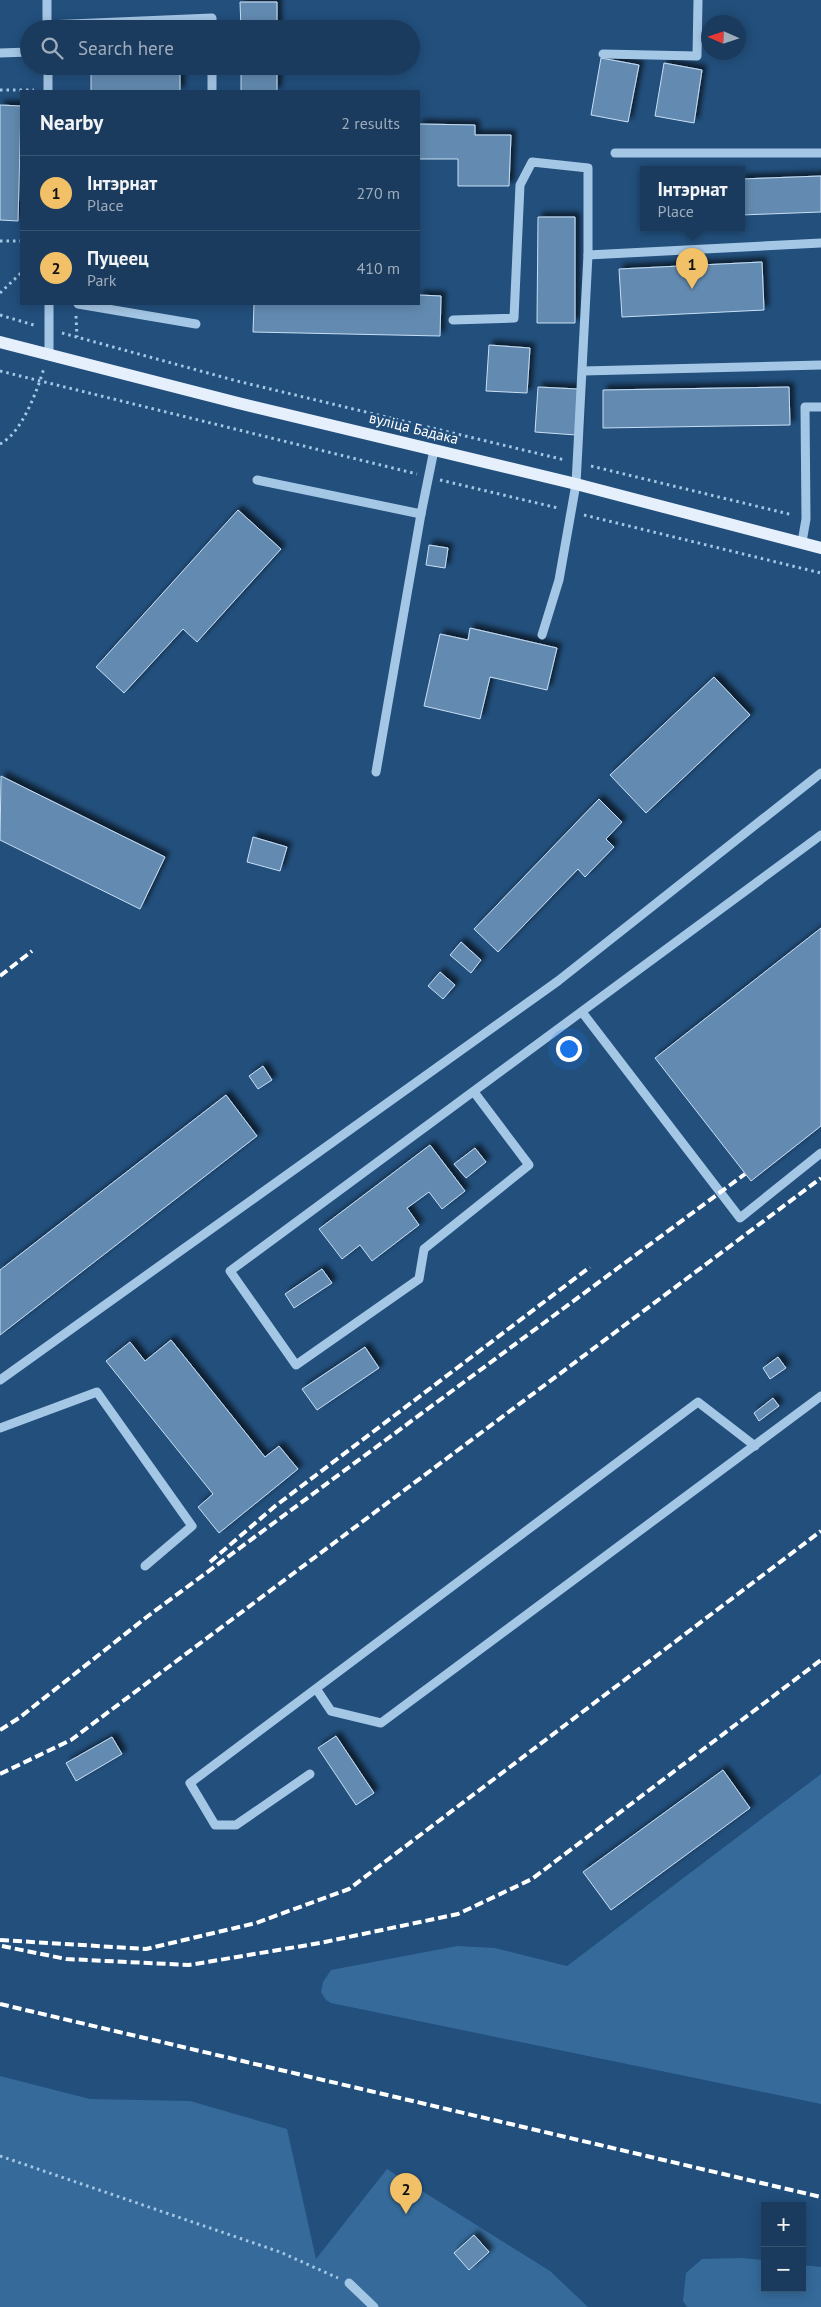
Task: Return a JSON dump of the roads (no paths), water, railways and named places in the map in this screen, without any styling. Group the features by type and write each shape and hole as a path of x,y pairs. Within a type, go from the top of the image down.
{"main road":[{"name":"вуліца Бадака","path":"0,342 49,353 238,403 576,484 821,548"}],"street":[{"path":"47,0 48,20"},
{"path":"604,54 697,56 698,0"},
{"path":"176,20 212,18 212,20"},
{"path":"0,53 20,52"},
{"path":"48,75 48,90"},
{"path":"212,75 212,90"},
{"path":"615,153 821,153"},
{"path":"453,320 514,318 520,185 532,162 588,168 588,255 576,484 559,580 542,635"},
{"path":"588,255 821,243"},
{"path":"49,305 49,353"},
{"path":"77,308 196,324"},
{"path":"583,371 821,365"},
{"path":"802,542 806,518 805,407 821,407"},
{"path":"376,772 434,450"},
{"path":"257,480 421,514"},
{"path":"0,1380 558,981 821,773"},
{"path":"474,1092 529,1165 424,1248 419,1279 296,1365 230,1271 821,835"},
{"path":"582,1012 740,1218 821,1153"},
{"path":"0,1428 97,1392 192,1526 145,1566"},
{"path":"317,1690 331,1711 381,1723 821,1396"},
{"path":"310,1774 236,1825 216,1825 190,1783 317,1690 698,1402 755,1446"},
{"path":"349,2283 374,2307"}],"railway":[{"path":"0,976 32,951"},
{"path":"0,1730 19,1718 148,1616 745,1174"},
{"path":"0,1774 71,1740 821,1178"},
{"path":"210,1562 274,1507 590,1267"},
{"path":"0,1940 146,1949 256,1923 349,1889 821,1531"},
{"path":"2,1946 66,1959 189,1965 320,1943 458,1914 532,1879 821,1660"},
{"path":"0,2004 821,2197"}],"place":[{"name":"Інтэрнат","path":"692,289"},
{"name":"Пуцеец","path":"406,2214"}]}
